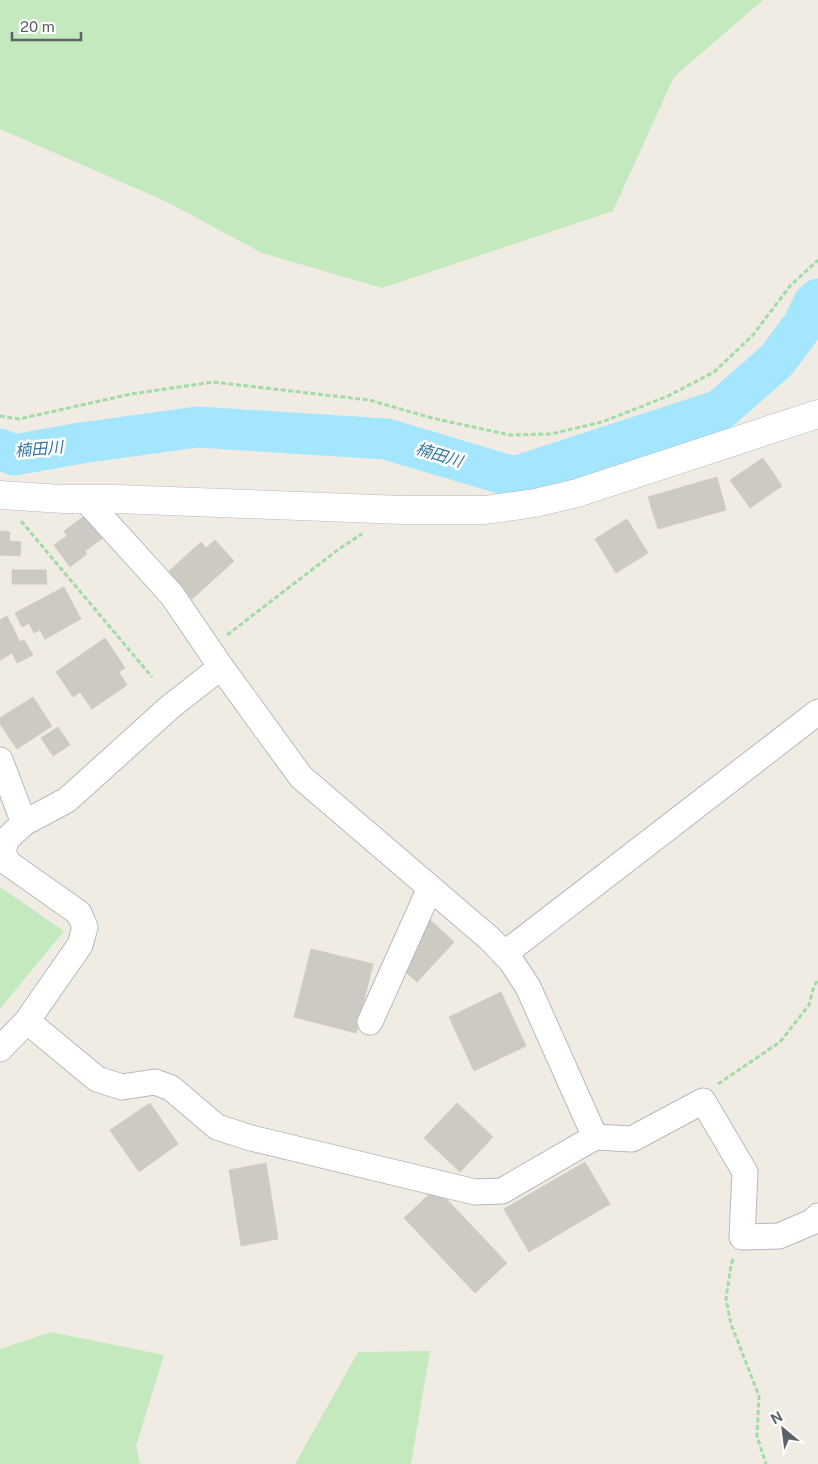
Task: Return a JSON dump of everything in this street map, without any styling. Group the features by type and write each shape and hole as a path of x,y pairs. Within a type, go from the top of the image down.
{"street":[{"path":"0,495 63,500 175,501 402,510 485,510 535,503 577,493 818,414"},
{"path":"85,500 172,595 301,777 490,939 511,961 528,987 595,1137"},
{"path":"0,1049 27,1021 80,945 85,927 79,913 8,863 3,852 6,840 24,823 67,800 170,706 215,658"},
{"path":"504,954 818,712"},
{"path":"0,760 24,823"},
{"path":"370,1022 430,888"},
{"path":"27,1021 97,1079 122,1087 155,1082 171,1088 218,1127 251,1138 475,1192 502,1191 595,1137 632,1139 703,1101 745,1172 742,1237 779,1236 812,1222 818,1216"}],"path":[{"path":"0,416 19,419 131,394 213,382 369,400 432,418 510,435 551,434 611,418 668,396 714,372 753,335 790,286 818,260"},
{"path":"19,519 152,677"},
{"path":"215,658 339,549 370,529"},
{"path":"703,1101 715,1085 780,1042 809,1005 814,986 818,980"},
{"path":"742,1237 731,1265 726,1299 731,1324 759,1396 757,1436 766,1464"}],"green space":[{"path":"0,0 763,0 674,77 613,211 382,288 262,253 165,201 0,129"},
{"path":"0,887 64,931 0,1009"},
{"path":"51,1332 164,1355 136,1446 140,1464 0,1464 0,1349"},
{"path":"430,1351 411,1464 295,1464 358,1352"}],"building":[{"path":"763,458 782,486 750,508 730,480"},
{"path":"717,477 726,510 658,529 648,497"},
{"path":"87,514 104,537 85,551 87,554 70,567 54,545 67,536 64,531"},
{"path":"627,519 648,553 616,573 595,539"},
{"path":"0,531 10,532 9,541 21,542 20,556 0,555"},
{"path":"215,540 234,561 192,599 168,572 201,542 206,548"},
{"path":"12,570 46,570 47,584 12,584"},
{"path":"64,587 81,619 45,639 40,630 34,633 29,623 22,627 15,613"},
{"path":"7,616 20,642 24,640 33,655 17,663 12,653 0,660 0,620"},
{"path":"105,638 125,668 119,672 127,685 92,709 80,692 73,697 56,672"},
{"path":"33,697 52,726 17,749 0,724 0,718"},
{"path":"58,727 70,745 53,756 41,738"},
{"path":"426,916 454,942 417,982 389,957"},
{"path":"311,949 373,964 356,1033 294,1017"},
{"path":"501,992 526,1046 474,1071 449,1017"},
{"path":"150,1103 178,1144 139,1172 110,1130"},
{"path":"457,1103 493,1137 460,1172 424,1138"},
{"path":"585,1162 610,1204 529,1252 504,1209"},
{"path":"266,1163 278,1239 241,1246 229,1170"},
{"path":"436,1188 507,1263 475,1293 404,1218"}],"waterway":[{"name":"楠田川","path":"0,449 14,455 81,443 197,427 386,439 514,477 720,410 777,360 803,325 813,304 818,299"}]}
